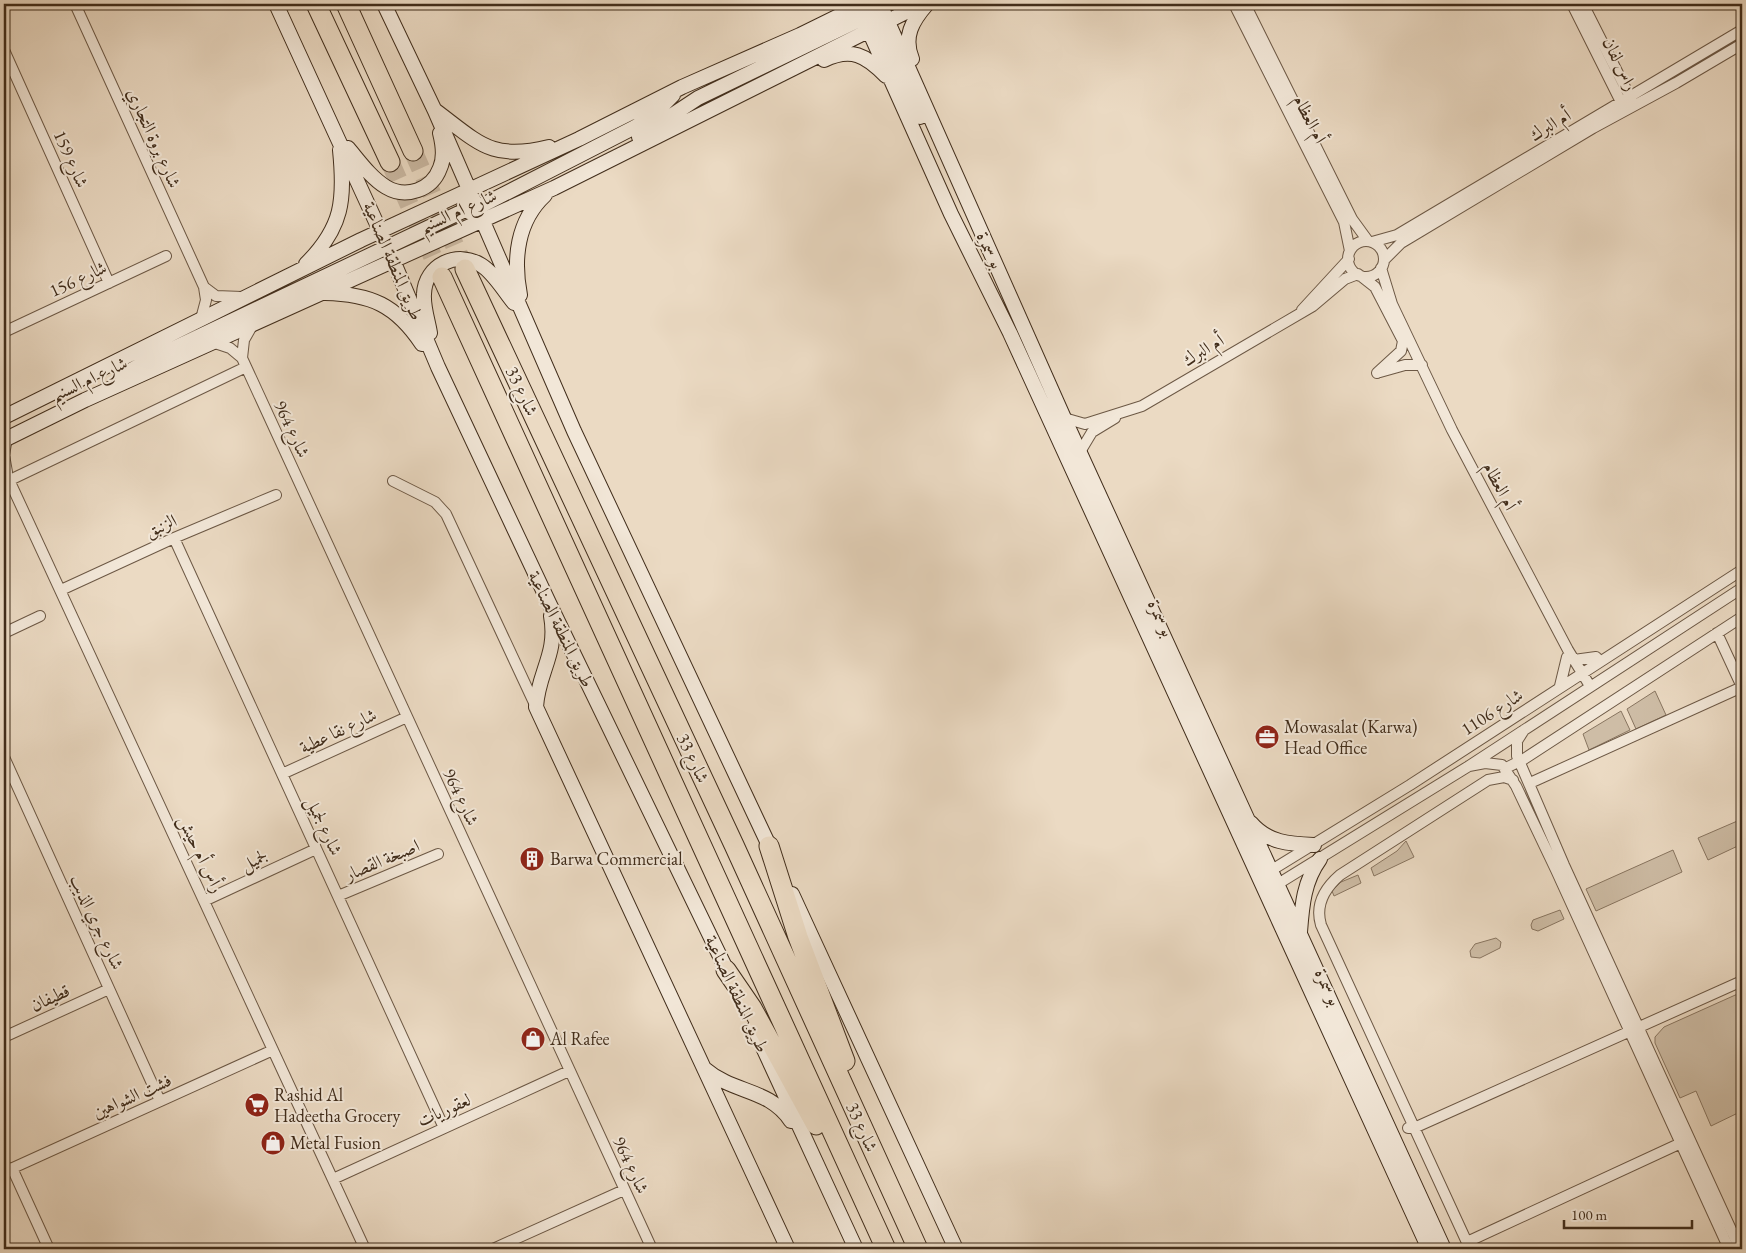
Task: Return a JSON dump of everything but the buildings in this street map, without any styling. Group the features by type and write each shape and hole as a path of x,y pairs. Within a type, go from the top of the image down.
{"highway":[{"path":"316,4 390,162"},
{"path":"346,4 413,152"},
{"name":"شارع 33","path":"465,269 730,836 918,1249"},
{"name":"شارع 33","path":"442,277 886,1249"},
{"path":"769,846 786,901 849,1073 876,1157"},
{"path":"726,970 752,1008 841,1173 870,1214"}],"street":[{"name":"شارع بروة التجاري","path":"75,4 204,287 206,300 201,319"},
{"name":"طريق المنطقة الصناعية","path":"276,4 388,246 438,367 548,603 812,1151 856,1249"},
{"path":"339,139 385,186 396,192 414,192 429,184 441,168 443,148 435,111 384,4"},
{"path":"800,34 823,21 836,4"},
{"name":"شارع ام السنيم","path":"4,417 244,297 579,139 682,87 800,34 872,12 922,4"},
{"path":"927,4 918,14 909,31 908,51 954,151 955,171"},
{"name":"أم العظام","path":"1234,4 1352,219 1370,241"},
{"name":"أم العظام","path":"1245,4 1344,222 1349,255"},
{"name":"راس لفان","path":"1572,4 1627,104"},
{"name":"راس لفان","path":"1584,4 1627,104"},
{"path":"593,168 698,98 872,12 971,226 989,252"},
{"name":"شارع ام السنيم","path":"5,439 85,400 393,261 480,214 554,188 758,85 872,12"},
{"name":"بو سمرة","path":"872,12 890,81 951,214 1010,333 1213,776 1257,878 1429,1249"},
{"name":"بو سمرة","path":"872,12 955,171 979,223 989,252 1064,418 1444,1249"},
{"name":"أم البرك","path":"1627,104 1742,30"},
{"name":"أم البرك","path":"1370,241 1397,235 1627,104 1742,44"},
{"name":"شارع 159","path":"4,50 109,283"},
{"path":"758,85 786,78 830,57 852,53 872,63 890,81"},
{"path":"480,214 635,127 653,115 682,87"},
{"path":"435,111 475,141 502,152 529,152 579,139"},
{"name":"شارع 33","path":"435,111 574,431 769,846"},
{"name":"أم البرك","path":"1383,264 1401,243 1591,124"},
{"path":"298,272 326,243 339,218 343,192 339,139"},
{"path":"525,318 517,273 521,232 536,204 554,188"},
{"path":"85,400 147,361 461,212 468,204 470,190"},
{"path":"1360,275 1370,276 1383,264 1379,246 1370,241 1357,243 1349,255 1352,269 1375,287 1403,341 1401,351 1377,373 1405,365 1422,365"},
{"name":"أم البرك","path":"1302,311 1349,255"},
{"name":"شارع 156","path":"4,332 166,256"},
{"path":"438,367 424,292 428,276 443,263 462,258 483,266 525,318"},
{"name":"أم العظام","path":"1383,264 1392,304 1513,547 1552,620 1556,633 1587,688"},
{"name":"أم البرك","path":"1064,418 1086,424 1142,406 1313,306 1345,279 1360,275"},
{"path":"204,287 216,296 244,297"},
{"path":"321,293 356,295 387,306 408,324 438,367"},
{"path":"244,363 244,340 252,326"},
{"path":"215,342 230,348 244,363"},
{"path":"7,474 244,363"},
{"name":"شارع 964","path":"244,363 652,1249"},
{"name":"أم البرك","path":"1080,452 1092,432 1120,414"},
{"name":"رأس أم حيش","path":"5,439 4,455 7,474 365,1249"},
{"path":"393,481 435,502 446,514 640,926 701,1065 788,1249"},
{"name":"الزنبق","path":"61,590 174,538 276,496"},
{"name":"شارع لجميل","path":"174,538 444,1128"},
{"name":"شارع 1106","path":"1257,878 1314,845 1742,570"},
{"name":"شارع 1106","path":"1264,892 1469,766 1742,588"},
{"path":"536,707 538,689 553,643 548,603"},
{"path":"4,633 40,616"},
{"path":"1506,768 1520,761 1742,617"},
{"path":"1530,783 1742,687 1717,633"},
{"path":"1560,686 1571,658 1596,657 1600,661"},
{"name":"شارع نقا عطية","path":"282,774 406,717"},
{"path":"1524,730 1516,746 1520,761 1635,1030 1680,1143 1729,1249"},
{"name":"شارع جري الذيب","path":"4,757 160,1101"},
{"path":"1469,766 1494,763 1506,768 1513,780 1740,1249"},
{"path":"1513,780 1497,777 1478,786 1340,875 1329,885 1323,896 1319,912 1321,925 1411,1128 1468,1246 1680,1143"},
{"path":"1248,818 1256,828 1274,840 1291,845 1314,845"},
{"path":"769,846 956,1249"},
{"name":"لجميل","path":"204,901 316,849"},
{"name":"اصبخة القصار","path":"338,896 438,854"},
{"path":"1300,933 1304,892 1312,870 1320,858"},
{"path":"1411,1128 1742,981"},
{"name":"قطيفان","path":"4,1037 109,989"},
{"name":"فشت الشواهين","path":"8,1170 273,1050"},
{"path":"701,1065 732,1086 772,1100 783,1110 812,1151"},
{"name":"لعقوريات","path":"333,1179 570,1071"},
{"path":"8,1170 49,1249"},
{"path":"493,1249 624,1190"}],"shaded area":[{"path":"1655,691 1666,715 1636,729 1627,709"},
{"path":"1621,711 1630,730 1589,750 1583,734"},
{"path":"1742,819 1742,844 1708,860 1698,838"},
{"path":"1406,841 1414,857 1374,876 1371,868 1397,851"},
{"path":"1673,850 1682,872 1596,911 1586,889"},
{"path":"1358,875 1361,883 1334,896 1332,891 1341,882"},
{"path":"1560,910 1564,919 1538,931 1532,929 1533,920"},
{"path":"1496,938 1501,942 1500,948 1480,958 1471,957 1470,951 1475,944"},
{"path":"1742,992 1742,1111 1711,1126 1696,1091 1680,1098 1655,1043 1655,1037 1664,1027"}],"tunnel":[{"path":"413,151 465,269"},
{"path":"390,162 442,277"}],"place":[{"name":"Mowasalat (Karwa) Head Office","path":"1267,737"},
{"name":"Barwa Commercial","path":"532,859"},
{"name":"Al Rafee","path":"533,1039"},
{"name":"Rashid Al Hadeetha Grocery","path":"257,1105"},
{"name":"Metal Fusion","path":"273,1143"}]}
